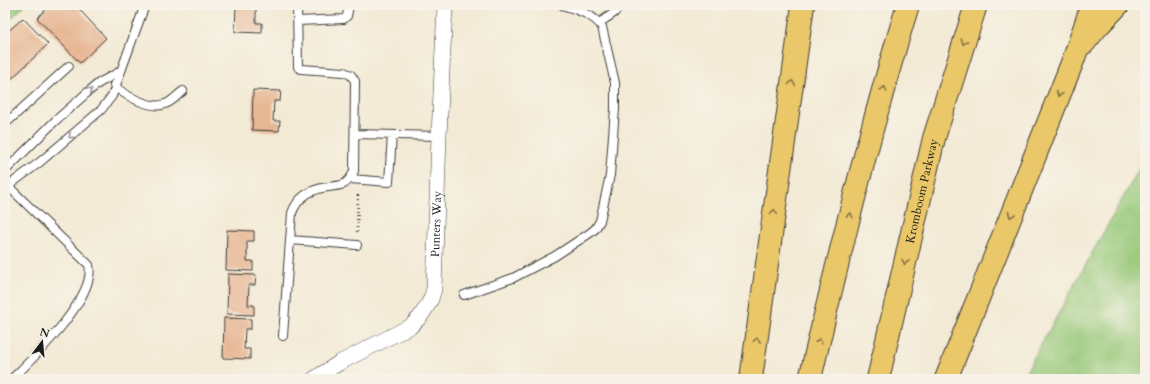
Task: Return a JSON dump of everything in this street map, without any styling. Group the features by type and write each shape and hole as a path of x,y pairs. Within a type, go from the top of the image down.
{"highway":[{"path":"752,379 803,5"},
{"path":"810,379 831,287 859,178 897,39 908,5"},
{"name":"Kromboom Parkway","path":"878,379 934,138 976,5"},
{"path":"946,379 1074,58 1092,5"},
{"path":"1074,58 1097,27 1118,5"}],"street":[{"name":"Punters Way","path":"314,379 339,363 411,326 420,317 431,299 434,289 436,265 439,136 445,5"}],"lane":[{"path":"5,374 11,379 43,347 72,312 90,279 89,265 6,185 40,162 101,110 112,96 145,5"},
{"path":"283,336 292,213 295,205 308,192 319,188 343,184 350,179 354,172 354,79 351,75 344,72 301,69 298,67 298,5"},
{"path":"298,20 344,19 347,16 349,5"},
{"path":"464,294 513,278 555,256 590,234 598,226 600,221 610,175 615,83 602,28 599,23 589,15 562,5"},
{"path":"599,23 614,13 621,5"},
{"path":"5,124 69,66"},
{"path":"5,171 55,120 89,91 121,71"},
{"path":"107,79 122,93 133,98 161,106 167,104 183,91"},
{"path":"355,134 439,136"},
{"path":"350,179 390,182 392,135"},
{"path":"290,240 357,245"}],"path":[{"path":"350,179 358,192 357,245"}],"green space":[{"path":"5,5 25,5 5,24"},
{"path":"1145,158 1145,379 1022,379"}],"building":[{"path":"51,5 75,5 106,38 80,63 37,18"},
{"path":"236,5 256,5 256,23 262,23 262,33 235,32"},
{"path":"23,18 48,44 5,85 5,34"},
{"path":"253,90 281,91 280,101 274,101 273,121 280,121 279,131 252,130"},
{"path":"227,230 254,231 254,241 247,241 247,261 253,261 253,271 226,270"},
{"path":"228,274 256,275 255,285 249,285 248,305 254,305 254,315 227,314"},
{"path":"224,318 251,319 251,329 245,329 244,349 250,349 250,359 223,358"}]}
